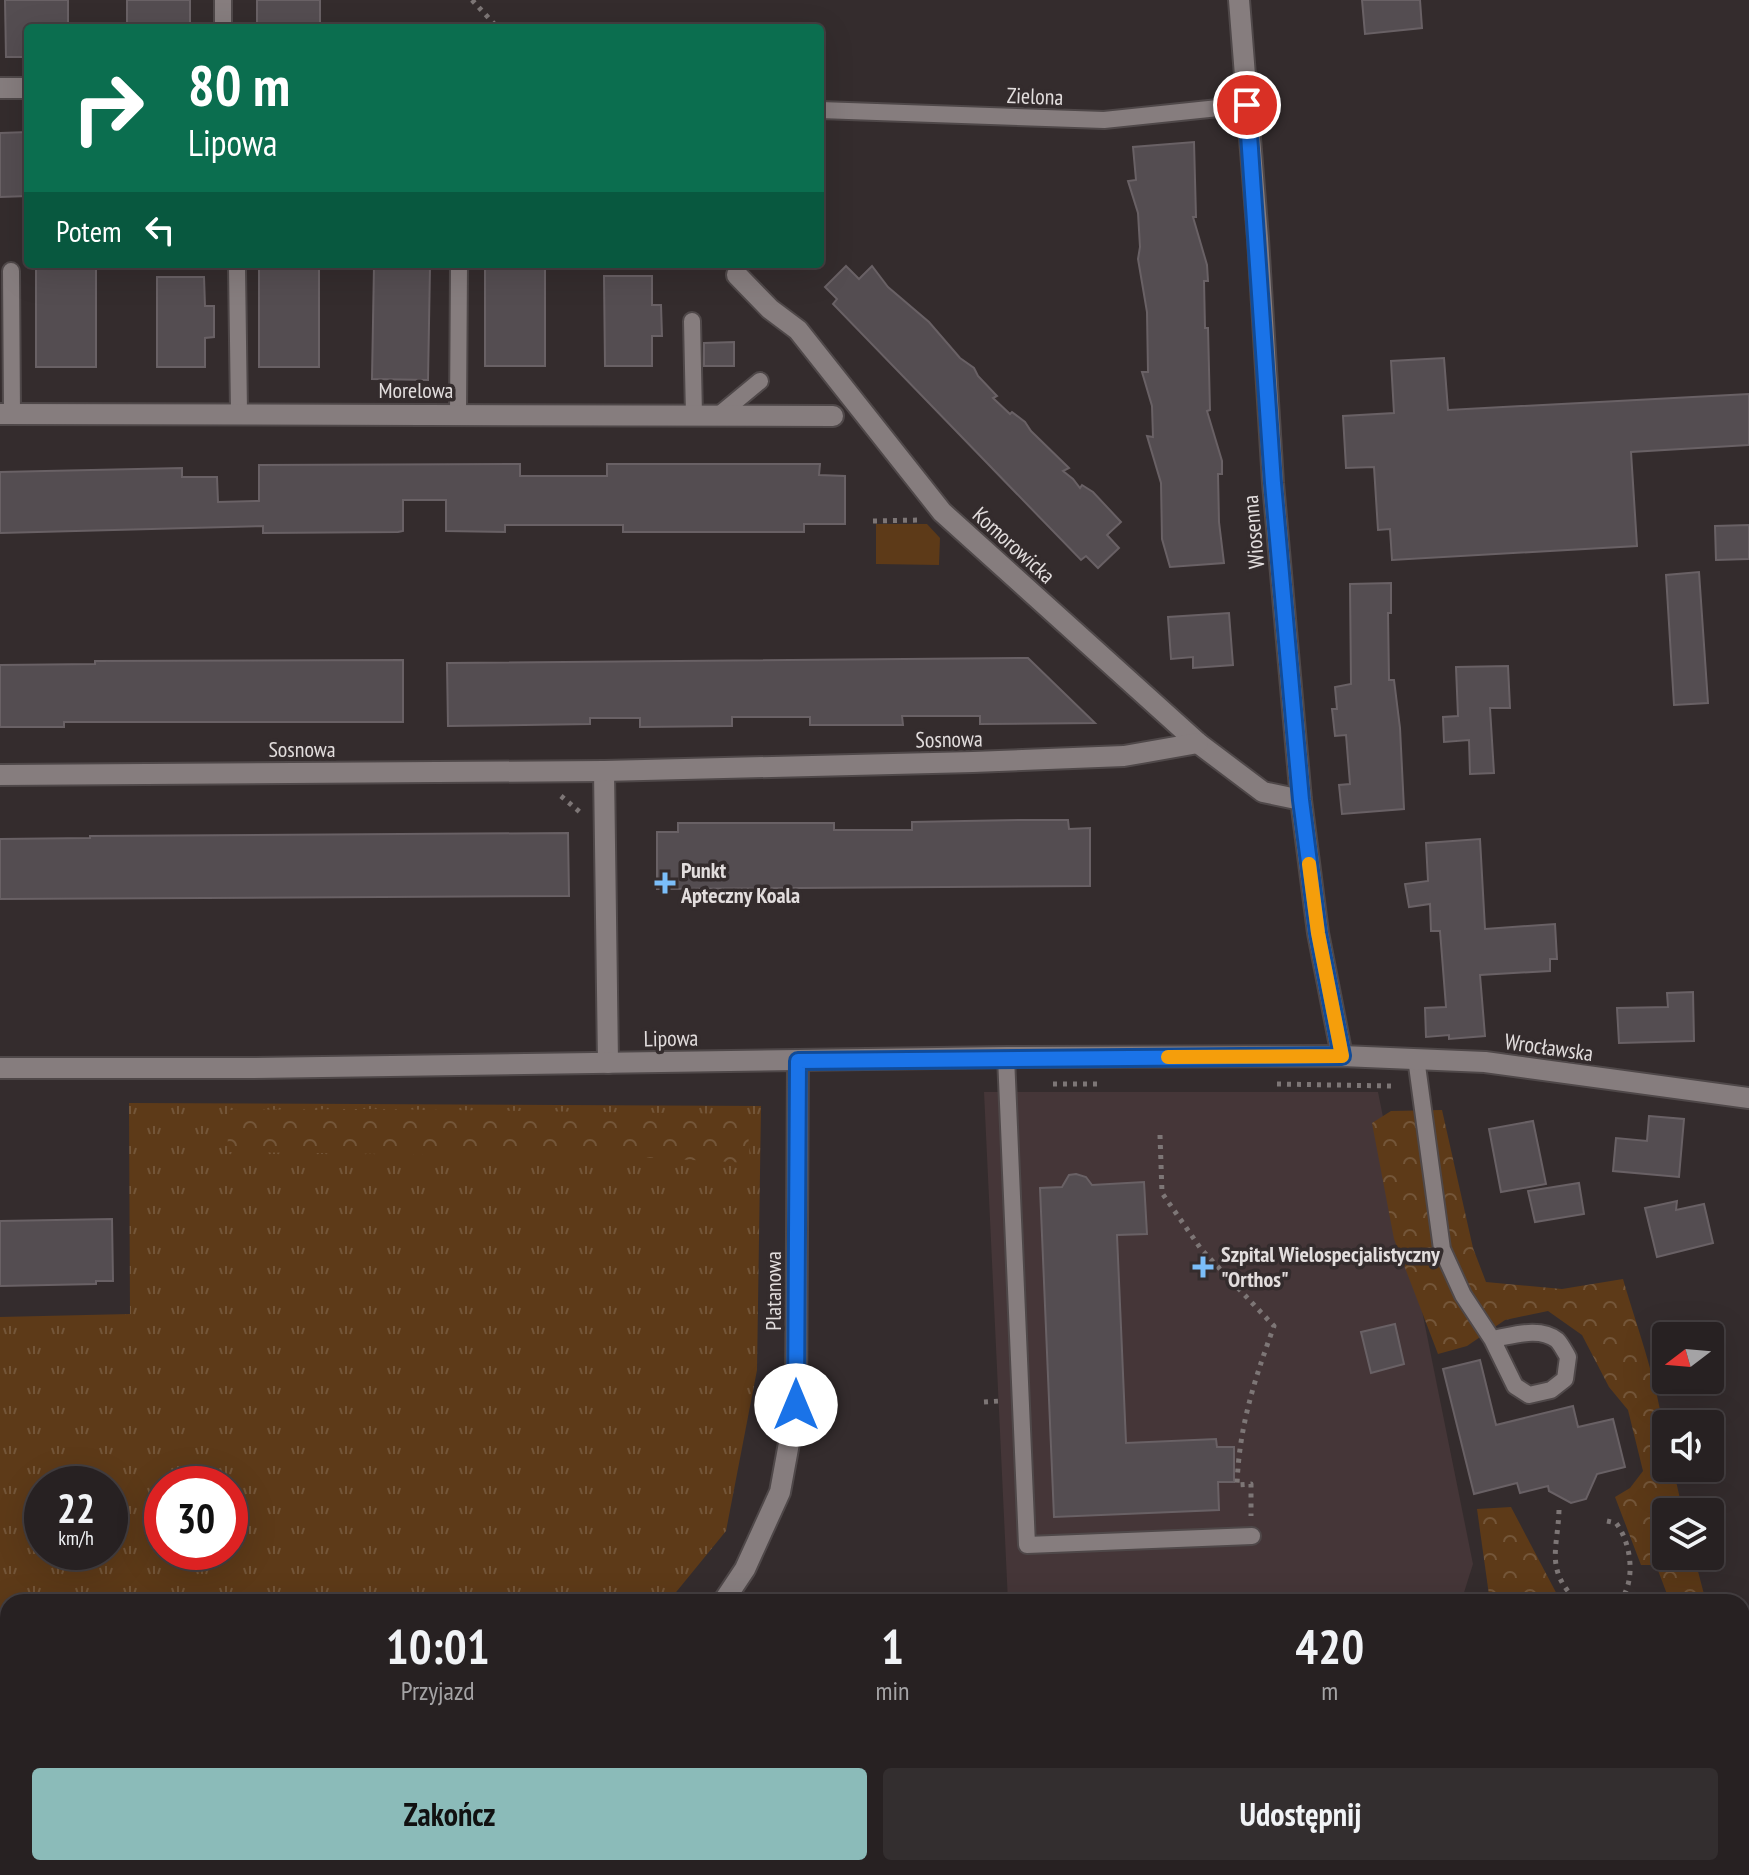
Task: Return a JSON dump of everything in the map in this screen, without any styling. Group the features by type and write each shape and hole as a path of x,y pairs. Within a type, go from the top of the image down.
{"street":[{"name":"Wiosenna","path":"1239,0 1273,483 1301,800 1318,933 1342,1056"},
{"path":"0,88 24,88"},
{"name":"Komorowicka","path":"737,275 770,309 798,330 942,512 1198,743 1263,792 1301,800"},
{"name":"Morelowa","path":"6,414 833,416"},
{"name":"Sosnowa","path":"0,775 604,771 973,762 1124,756 1198,743"},
{"path":"604,771 608,1063"},
{"name":"Lipowa","path":"0,1068 1342,1056"},
{"name":"Wrocławska","path":"1342,1056 1485,1062 1749,1098"},
{"name":"Platanowa","path":"728,1594 745,1569 780,1492 796,1405 798,1061"}],"lane":[{"path":"223,0 223,24"},
{"name":"Zielona","path":"824,110 1104,120 1247,105"},
{"path":"458,414 459,268"},
{"path":"237,269 239,413"},
{"path":"6,414 11,271"},
{"path":"692,321 694,416"},
{"path":"719,415 760,381"},
{"path":"1006,1057 1027,1545 1252,1536"},
{"path":"1416,1058 1442,1249 1463,1295 1492,1339 1515,1386 1529,1395 1551,1390 1565,1379 1568,1357 1557,1341 1542,1334 1524,1332 1492,1339"}],"path":[{"path":"472,0 494,24"},
{"path":"1052,1084 1110,1084"},
{"path":"1270,1084 1421,1086"},
{"path":"1160,1135 1162,1193 1201,1249 1274,1326 1250,1390 1239,1446 1237,1485 1251,1484 1252,1536"},
{"path":"1559,1510 1553,1552 1556,1568 1573,1594"},
{"path":"1607,1521 1616,1523 1625,1534 1629,1575 1624,1594"}],"shaded area":[{"name":"Szpital Wielospecjalistyczny \"Orthos\"","path":"984,1092 1378,1092 1473,1564 1464,1594 1008,1594"}],"green space":[{"path":"876,524 927,524 940,538 939,565 876,564"},
{"path":"129,1103 761,1106 757,1370 726,1531 675,1594 0,1594 0,1317 130,1314"},
{"path":"227,1110 747,1114 750,1163 635,1157 228,1152"},
{"path":"1442,1110 1473,1248 1486,1282 1562,1289 1623,1279 1652,1376 1652,1394 1656,1394 1660,1410 1652,1410 1652,1482 1676,1482 1680,1498 1652,1498 1652,1565 1641,1565 1615,1497 1630,1488 1643,1471 1628,1410 1609,1387 1582,1335 1548,1311 1505,1320 1467,1346 1438,1354 1394,1239 1372,1123 1391,1111"},
{"path":"1511,1507 1557,1594 1489,1594 1477,1509"},
{"path":"1658,1570 1698,1570 1704,1594 1667,1594"}],"building":[{"path":"5,0 68,0 68,24 24,24 24,57 6,57"},
{"path":"127,0 190,0 190,24 127,24"},
{"path":"257,0 320,0 320,24 257,24"},
{"path":"1362,0 1420,0 1422,28 1365,34"},
{"path":"24,132 24,196 0,197 0,133"},
{"path":"1194,142 1196,217 1193,217 1207,265 1208,281 1204,281 1210,410 1207,411 1222,461 1222,474 1218,474 1224,563 1170,567 1162,539 1161,483 1147,436 1153,437 1152,406 1142,372 1148,372 1147,312 1138,259 1138,213 1128,181 1136,180 1133,147"},
{"path":"846,266 859,279 872,266 888,287 929,322 960,358 974,368 997,396 993,398 1010,414 1012,412 1025,422 1069,468 1063,471 1080,488 1082,485 1093,492 1121,522 1107,535 1119,548 1098,568 1086,556 1081,560 833,304 837,299 825,287"},
{"path":"36,268 96,268 96,367 36,367"},
{"path":"259,268 319,268 319,367 259,367"},
{"path":"374,268 430,268 428,380 372,379"},
{"path":"485,268 545,268 545,366 485,366"},
{"path":"604,276 652,276 652,305 661,305 662,336 652,336 652,366 605,366"},
{"path":"157,277 204,277 205,306 214,306 214,337 205,338 205,367 157,367"},
{"path":"734,342 734,366 704,366 704,343"},
{"path":"1444,358 1448,410 1749,394 1749,445 1631,452 1637,546 1392,560 1390,529 1378,530 1374,467 1346,468 1343,416 1394,413 1391,361"},
{"path":"520,464 520,476 607,476 607,464 820,464 819,475 845,476 845,524 804,524 804,532 623,532 623,525 505,525 505,532 446,531 446,500 403,500 403,531 398,532 263,533 263,526 0,533 0,472 182,468 182,477 217,477 218,502 259,501 259,465"},
{"path":"1749,525 1749,559 1716,560 1715,526"},
{"path":"1699,572 1708,703 1674,705 1666,575"},
{"path":"1391,583 1389,680 1394,680 1400,728 1404,809 1342,814 1339,785 1350,784 1346,735 1335,736 1332,709 1337,709 1335,687 1351,684 1350,584"},
{"path":"1229,613 1233,665 1193,668 1193,657 1171,659 1168,617"},
{"path":"1028,658 1095,723 980,724 980,716 902,716 903,725 810,725 810,717 732,717 732,726 640,727 640,718 590,718 590,724 448,726 447,663"},
{"path":"403,660 403,722 64,722 64,727 0,727 0,665 95,664 95,661"},
{"path":"1508,666 1510,708 1490,708 1494,773 1470,774 1469,740 1444,742 1443,717 1458,716 1456,667"},
{"path":"1068,820 1069,829 1090,828 1090,886 657,889 657,832 678,832 678,823 834,823 834,830 912,830 912,822"},
{"path":"568,833 569,896 0,899 0,839"},
{"path":"1480,839 1485,929 1555,924 1557,959 1550,959 1550,971 1480,975 1485,1036 1426,1037 1425,1008 1446,1007 1440,931 1431,931 1430,904 1409,907 1405,884 1428,881 1426,843"},
{"path":"1693,992 1694,1041 1619,1043 1617,1008 1668,1007 1667,993"},
{"path":"1649,1116 1684,1119 1679,1177 1613,1171 1616,1138 1647,1141"},
{"path":"1533,1121 1546,1184 1501,1192 1489,1129"},
{"path":"1069,1175 1086,1177 1092,1185 1144,1182 1147,1234 1117,1235 1126,1443 1216,1439 1217,1447 1234,1447 1234,1482 1218,1482 1219,1510 1054,1517 1040,1188 1062,1187"},
{"path":"1579,1183 1584,1214 1535,1222 1528,1191"},
{"path":"1677,1201 1676,1210 1704,1204 1713,1243 1657,1257 1645,1208"},
{"path":"112,1219 113,1281 0,1286 0,1221"},
{"path":"1395,1324 1404,1364 1371,1373 1361,1332"},
{"path":"1480,1360 1496,1425 1573,1406 1578,1427 1613,1419 1625,1467 1597,1474 1586,1499 1571,1503 1549,1491 1548,1486 1520,1493 1517,1483 1474,1494 1443,1369"}],"slow traffic":[{"path":"1168,1057 1342,1056 1318,933 1309,864"}],"place":[{"name":"Punkt Apteczny Koala","path":"665,883"},
{"name":"Szpital Wielospecjalistyczny \"Orthos\"","path":"1203,1267"}],"route":[{"path":"796,1405 798,1061 1342,1056 1318,933 1301,800 1273,483 1247,105"}]}
